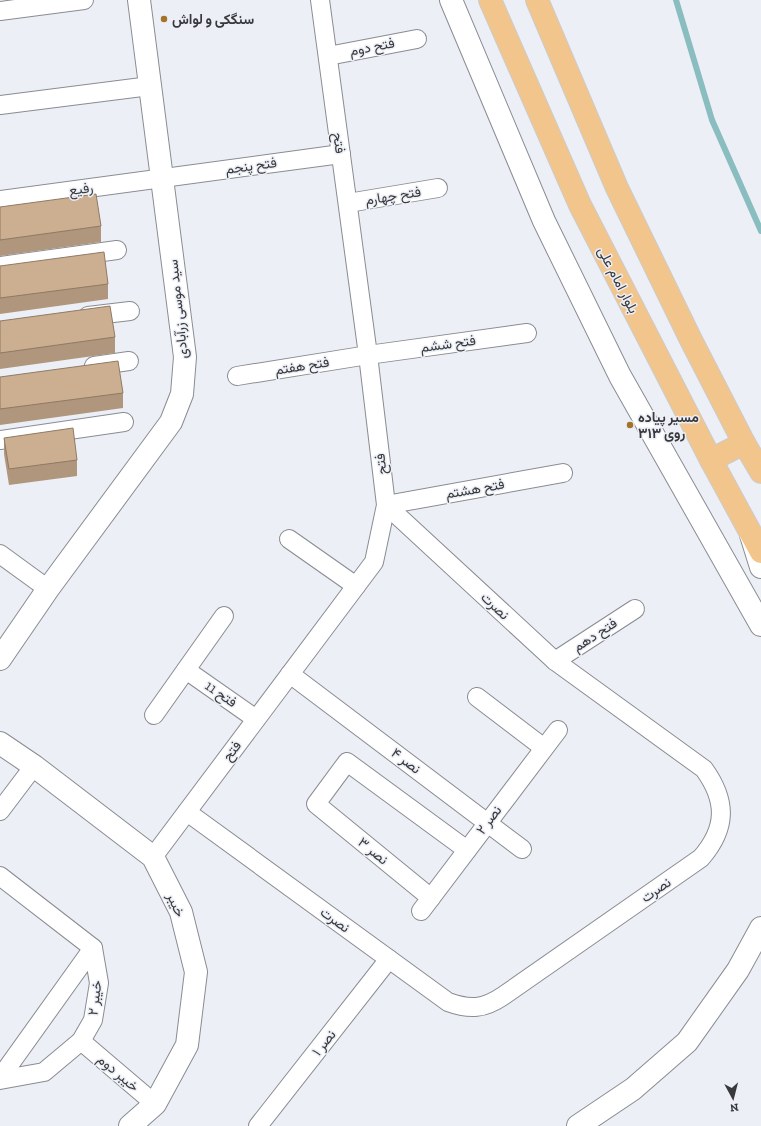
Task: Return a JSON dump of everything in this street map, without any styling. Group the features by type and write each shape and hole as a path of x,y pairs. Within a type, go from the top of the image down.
{"main road":[{"name":"بلوار امام علی","path":"490,0 580,205 711,460 761,552"},
{"path":"538,0 617,188 691,340 744,443 761,472"},
{"path":"711,460 744,443"}],"street":[{"path":"0,11 84,0"},
{"name":"سید موسی زرآبادی","path":"0,659 48,589 171,422 182,394 185,357 139,0"},
{"name":"فتح","path":"153,857 374,562 386,505 368,355 320,0"},
{"path":"455,4 544,221 620,376 761,625"},
{"name":"فتح دوم","path":"328,56 417,39"},
{"path":"0,105 150,86"},
{"name":"فتح پنجم","path":"162,178 341,154"},
{"name":"رفیع","path":"0,200 162,178"},
{"name":"فتح چهارم","path":"348,203 438,188"},
{"path":"0,266 117,250"},
{"path":"69,318 130,311"},
{"name":"فتح ششم","path":"368,355 527,333"},
{"name":"فتح هفتم","path":"236,376 368,355"},
{"path":"76,368 129,361"},
{"path":"0,440 124,422"},
{"name":"فتح هشتم","path":"386,505 563,473"},
{"name":"نصرت","path":"186,812 448,1002 471,1008 482,1007 494,1003 701,858 710,848 717,835 721,807 718,793 704,769 554,661 386,505"},
{"path":"750,532 761,567"},
{"path":"289,539 356,586"},
{"path":"0,554 48,589"},
{"name":"فتح دهم","path":"554,661 635,609"},
{"path":"154,715 224,616"},
{"name":"فتح 11","path":"186,670 256,719"},
{"name":"نصر ۴","path":"290,674 522,849"},
{"path":"477,697 544,748"},
{"name":"نصر ۲","path":"426,904 558,730"},
{"name":"خیبر","path":"0,742 34,766 153,857 181,912 196,972 187,1045 155,1104 130,1126"},
{"name":"نصر ۳","path":"426,904 316,804 347,762 467,850"},
{"path":"0,810 34,766"},
{"path":"0,876 93,948"},
{"path":"578,1126 633,1089 687,1042 738,970 761,928"},
{"name":"خیبر ۲","path":"0,1079 44,1072 81,1041 93,1020 99,983 93,948"},
{"name":"خیبر ۲","path":"0,1079 93,948"},
{"name":"۱ نصر","path":"258,1126 389,959"},
{"name":"خیبر دوم","path":"81,1041 155,1104"}],"building":[{"path":"96,194 101,226 0,240 0,207"},
{"path":"104,252 108,284 0,298 0,266"},
{"path":"110,306 115,337 0,353 0,321"},
{"path":"118,361 123,393 0,409 0,377"},
{"path":"73,428 77,460 9,469 4,438"}],"waterway":[{"path":"676,0 712,120 761,231"}],"place":[{"name":"سنگکی و لواش","path":"164,19"},
{"name":"مسیر پیاده روی ۳۱۳","path":"630,425"}]}
